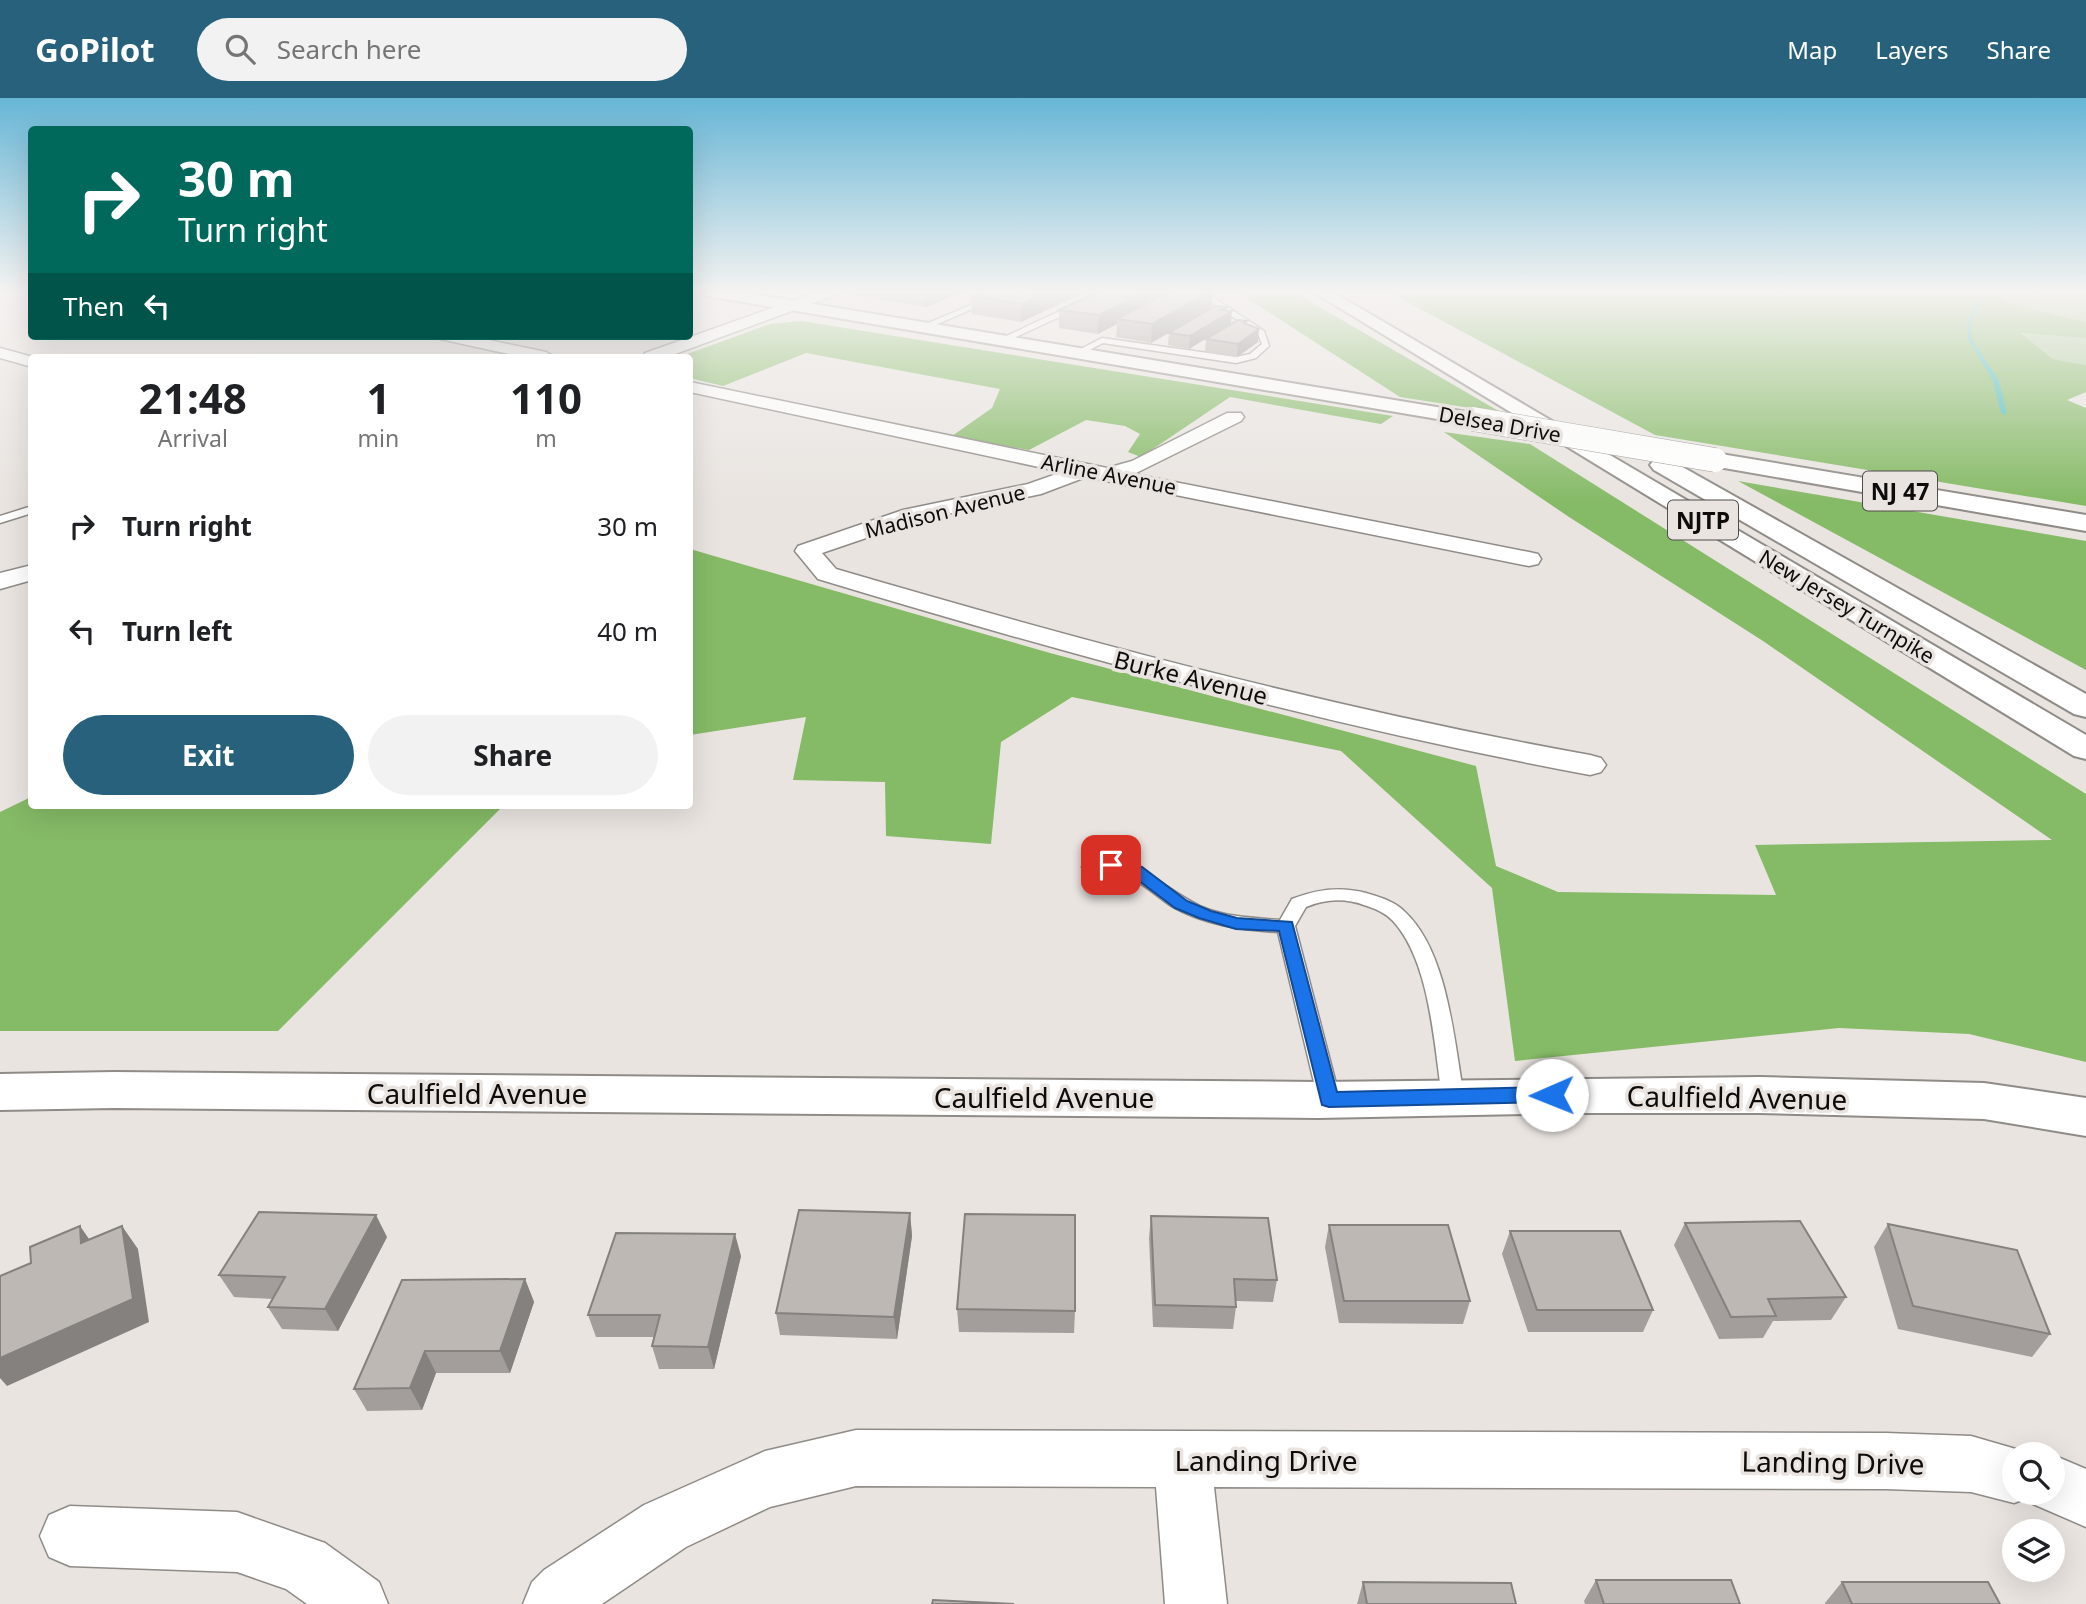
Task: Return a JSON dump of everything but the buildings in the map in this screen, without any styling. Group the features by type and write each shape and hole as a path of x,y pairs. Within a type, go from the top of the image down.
{"main road":[{"name":"Delsea Drive","path":"1127,361 2086,523"},
{"name":"New Jersey Turnpike","path":"1438,361 2086,749"},
{"name":"New Jersey Turnpike","path":"1475,361 2086,707"},
{"name":"Caulfield Avenue","path":"0,1092 127,1090 1329,1100 1760,1095 1984,1101 2086,1117"}],"street":[{"name":"Arline Avenue","path":"693,388 1083,470 1528,559"},
{"path":"1111,474 1139,465 1234,417"},
{"name":"Madison Avenue","path":"807,551 894,520 1028,491 1083,470"},
{"name":"Burke Avenue","path":"807,551 827,574 1082,650 1402,729 1590,765"},
{"path":"0,581 28,573"},
{"name":"Landing Drive","path":"554,1604 566,1592 665,1526 765,1480 856,1458 1885,1461 1971,1464 2002,1472"},
{"path":"1182,1460 1196,1604"},
{"path":"2065,1489 2086,1498"},
{"path":"70,1536 237,1542 304,1564 357,1604"}],"lane":[{"path":"0,520 28,510"},
{"path":"1091,867 1111,865 1136,871 1181,904 1205,914 1236,923 1286,926"},
{"path":"1329,1100 1286,926 1299,902 1318,895 1346,894 1370,900 1398,915 1420,947 1437,1008 1452,1097"}],"green space":[{"path":"693,361 785,361 723,386 693,379"},
{"path":"851,361 1052,361 1393,416 1381,424 1230,397 1141,457 1128,452 1140,434 1125,426 1086,420 1029,450 952,436 992,408 1000,389"},
{"path":"1345,361 1413,361 1502,413 1400,397"},
{"path":"1518,361 2066,361 2086,365 2086,392 2067,400 2086,408 2086,506 1655,435"},
{"path":"2066,361 2086,361 2086,365"},
{"path":"1444,432 1530,444 2086,794 2086,1062 1969,1034 1839,1028 1515,1061 1492,888 1341,751 1072,697 1001,742 991,844 886,836 885,782 793,780 806,717 693,735 693,550 1050,653 1476,766 1496,866 1558,892 1776,895 1755,845 2052,840 1763,641 1569,517"},
{"path":"1738,481 2086,541 2086,670"},
{"path":"28,798 28,809 500,809 278,1031 0,1031 0,812"}],"waterway":[{"path":"1984,361 1996,381 2004,413"}],"route":[{"path":"1111,865 1136,871 1181,904 1205,914 1236,923 1286,926 1329,1100 1552,1095"}]}
